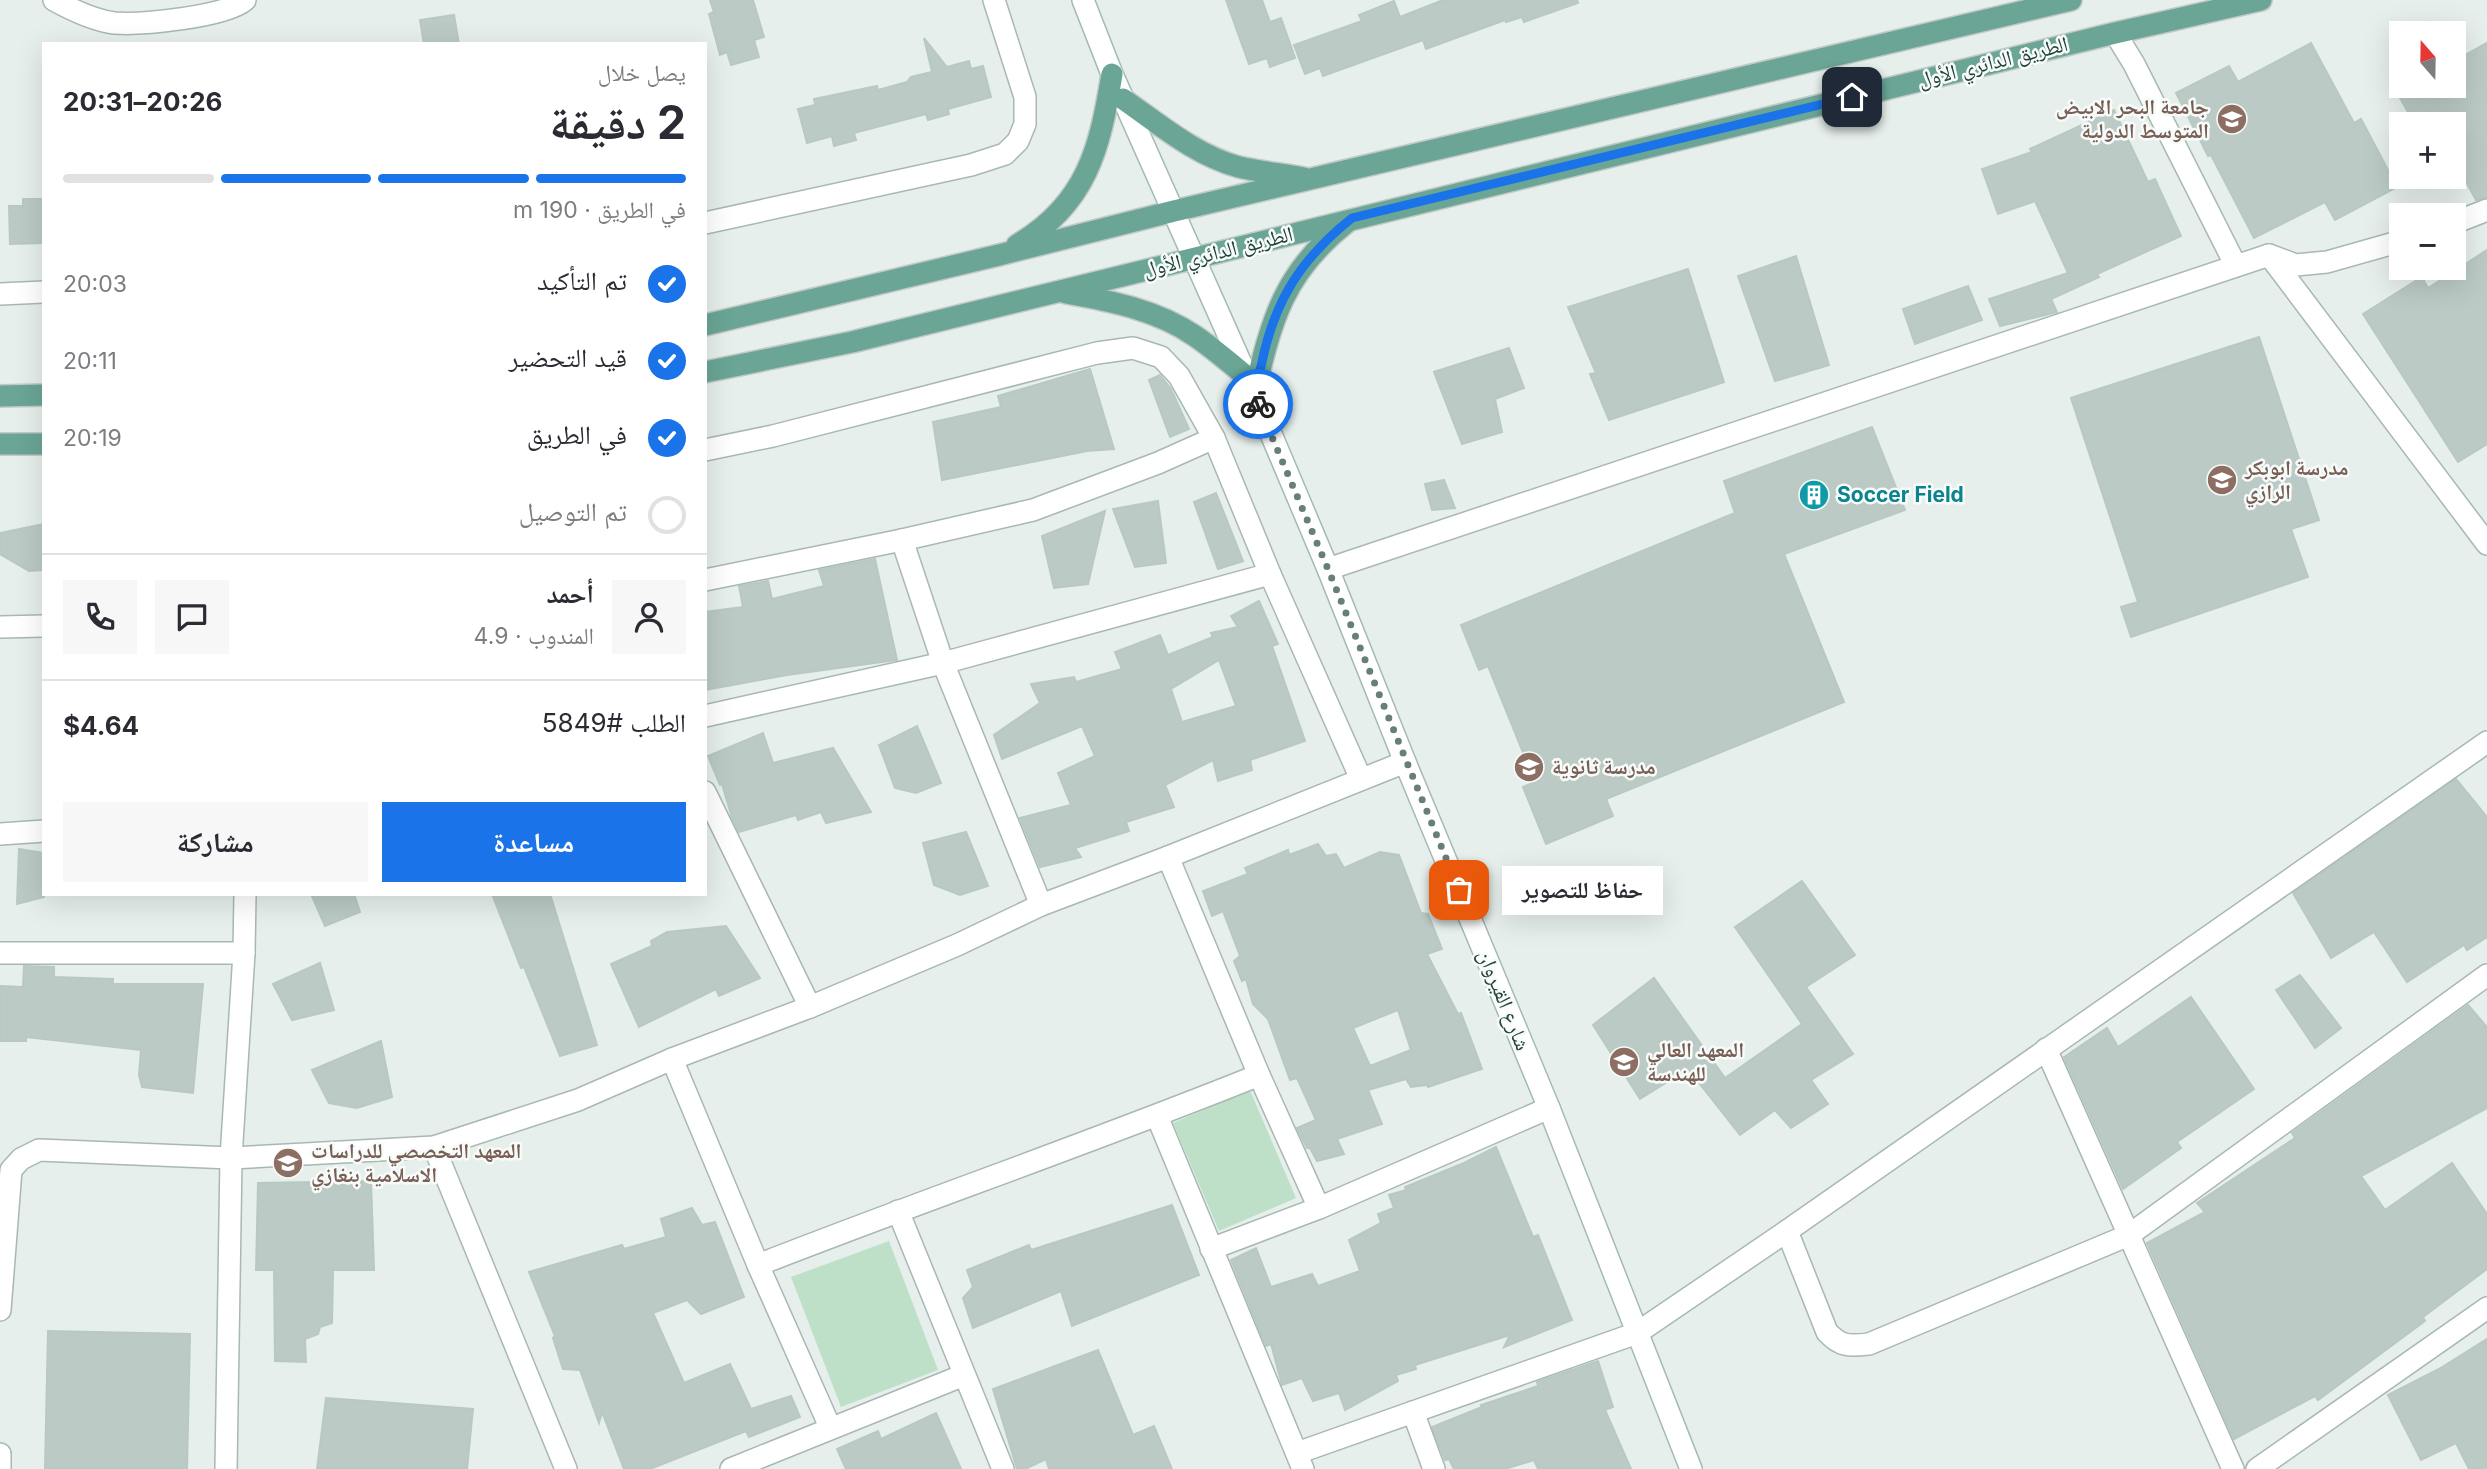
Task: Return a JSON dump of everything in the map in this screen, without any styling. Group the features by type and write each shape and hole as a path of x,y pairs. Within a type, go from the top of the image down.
{"main road":[{"name":"الطريق الدائري الأول","path":"707,325 1174,211 2071,0"},
{"name":"الطريق الدائري الأول","path":"707,372 852,342 1352,218 2261,0"},
{"path":"999,255 1032,236 1061,210 1084,178 1099,143 1112,74"},
{"path":"1123,99 1174,136 1216,159 1241,167 1313,179"},
{"path":"1057,291 1108,300 1141,310 1193,335 1251,386 1275,314 1289,286 1307,260 1352,218"},
{"path":"0,396 42,395"},
{"path":"0,444 42,444"}],"street":[{"path":"54,0 70,9 114,23 172,20 211,14 246,0"},
{"path":"707,223 971,165 1005,154 1018,141 1025,124 1024,97 993,0"},
{"name":"شارع القيروان","path":"1083,0 1112,74 1251,386 1328,569 1549,1108 1691,1469"},
{"path":"2115,33 2134,64 2236,266"},
{"path":"2466,218 2487,210"},
{"path":"1328,569 2269,255 2296,265 2327,262 2389,244"},
{"path":"2269,255 2487,544"},
{"path":"0,294 42,292"},
{"path":"707,450 773,436 1097,353 1133,348 1161,357 1179,376 1214,438 1270,574 1361,779"},
{"path":"707,580 1033,510 1158,463 1214,438"},
{"path":"902,540 943,663 1041,905"},
{"path":"707,716 943,663 1270,574"},
{"path":"0,627 42,626"},
{"path":"1157,1116 1300,1461 1413,1412 1637,1333 2487,742"},
{"path":"0,1310 11,1170 21,1159 39,1150 231,1158 434,1147 578,1100 672,1059 810,1007 957,945 1041,905 1405,762"},
{"path":"707,796 810,1007"},
{"path":"0,834 42,831"},
{"path":"1168,857 1259,1075 1319,1208"},
{"path":"226,1469 231,1158 245,896"},
{"path":"0,953 244,953"},
{"path":"1787,1231 1827,1332 1836,1342 1850,1346 1869,1344 2129,1235 2487,975"},
{"path":"2046,1049 2234,1469"},
{"path":"672,1059 758,1265 830,1427"},
{"path":"758,1265 898,1210 1157,1116 1259,1075"},
{"path":"1210,1249 1319,1208 1549,1108"},
{"path":"434,1147 566,1469"},
{"path":"898,1210 1003,1469"},
{"path":"2257,1469 2487,1308"},
{"path":"731,1469 964,1375"},
{"path":"1413,1412 1434,1469"},
{"path":"0,1454 1,1469"}],"green space":[{"path":"1250,1090 1296,1198 1219,1231 1173,1123"},
{"path":"889,1241 938,1370 841,1407 791,1277"}],"building":[{"path":"710,0 753,0 764,37 754,40 759,57 731,65 727,52 720,55 709,14 714,12"},
{"path":"1226,0 1262,0 1270,22 1281,18 1295,58 1270,67 1267,58 1249,64"},
{"path":"1443,0 1577,0 1578,3 1524,22 1522,17 1506,22 1505,20 1426,49 1423,40 1323,76 1320,68 1305,74 1294,45 1362,21 1359,15 1394,1 1400,17"},
{"path":"454,15 459,42 424,42 420,20"},
{"path":"924,38 947,67 969,61 971,69 983,66 991,97 948,109 949,114 928,120 926,114 854,133 856,140 834,146 832,136 807,143 798,109 815,105 814,99 877,86 878,90 932,72"},
{"path":"2311,43 2354,123 2361,119 2389,172 2389,189 2393,189 2335,220 2325,202 2254,238 2176,93 2229,66 2238,82"},
{"path":"2487,43 2487,197 2476,200 2466,182 2466,112 2408,112 2400,98 2466,98 2466,54"},
{"path":"2114,110 2148,182 2155,179 2181,236 2097,274 2099,277 2051,299 2057,312 2000,326 1989,299 2068,273 2035,201 1998,214 1982,169 2032,152 2030,149"},
{"path":"23,199 42,199 42,243 10,244 9,206 23,206"},
{"path":"2487,250 2487,444 2458,462 2363,314 2417,280 2424,280 2428,288 2440,280 2466,280 2466,264"},
{"path":"1796,256 1829,365 1775,381 1738,276"},
{"path":"1688,269 1724,382 1609,420 1590,374 1596,373 1568,307"},
{"path":"1968,286 1982,320 1915,344 1903,309"},
{"path":"2259,337 2319,520 2291,529 2308,577 2131,637 2121,607 2138,602 2071,398"},
{"path":"1509,348 1524,388 1495,399 1502,432 1462,444 1434,372"},
{"path":"1090,369 1114,449 1087,451 942,480 933,422 1001,407 998,396"},
{"path":"1160,375 1171,389 1189,429 1170,437 1149,380"},
{"path":"1872,427 1905,510 1784,554 1844,702 1606,799 1613,816 1546,844 1523,787 1535,782 1488,666 1479,670 1461,625 1735,513 1724,481"},
{"path":"1444,480 1455,508 1432,510 1425,484"},
{"path":"1216,493 1243,561 1218,569 1194,502"},
{"path":"1158,501 1166,563 1135,567 1113,509"},
{"path":"1105,511 1088,584 1054,588 1042,536"},
{"path":"42,524 42,570 29,571 0,554 0,533"},
{"path":"875,559 897,660 787,675 707,690 707,612 743,607 739,586 768,581 772,599 824,586 819,570"},
{"path":"1259,601 1278,644 1272,646 1305,741 1250,760 1252,770 1218,781 1213,760 1165,785 1174,807 1126,822 1129,831 1075,848 1081,857 1040,867 1020,818 1071,805 1058,773 1095,756 1082,726 1002,759 994,735 1040,703 1031,684 1074,677 1076,682 1122,669 1115,652 1160,635 1168,655 1213,637 1211,633 1238,627 1231,616","holes":["1219,660 1236,706 1182,722 1171,689"]},
{"path":"917,726 941,783 916,793 895,788 879,745"},
{"path":"763,733 773,763 833,748 871,812 826,823 821,812 798,820 796,815 739,832 722,784 720,785 708,756"},
{"path":"2456,779 2487,817 2487,937 2467,950 2464,945 2407,982 2374,932 2331,958 2293,893"},
{"path":"966,832 988,886 960,895 934,885 923,843"},
{"path":"1318,844 1326,856 1336,854 1344,868 1380,852 1399,855 1421,913 1428,914 1442,949 1427,954 1458,1014 1461,1013 1482,1069 1428,1087 1411,1087 1406,1079 1368,1090 1382,1124 1337,1139 1344,1154 1317,1161 1297,1128 1316,1120 1297,1078 1290,1080 1268,1019 1253,1004 1246,979 1242,981 1234,961 1240,956 1223,911 1212,916 1203,891 1248,874 1245,868 1288,850 1289,855","holes":["1398,1010 1411,1050 1370,1066 1353,1028"]},
{"path":"19,849 42,853 44,897 17,904"},
{"path":"1802,881 1855,955 1806,987 1853,1054 1811,1080 1828,1104 1791,1128 1775,1110 1740,1135 1688,1069 1640,1099 1593,1025 1654,978 1725,1078 1802,1024 1735,927"},
{"path":"312,896 355,896 360,912 325,926"},
{"path":"493,896 551,896 597,1045 560,1056 524,967 521,968"},
{"path":"726,926 760,978 719,996 716,989 639,1027 611,964 652,946 651,941 667,932"},
{"path":"320,963 334,1010 292,1020 273,984"},
{"path":"24,966 54,967 54,977 113,979 113,984 203,984 193,1093 142,1087 139,1075 141,1050 26,1037 26,1041 0,1041 0,986 23,987"},
{"path":"2300,975 2341,1028 2315,1048 2276,990"},
{"path":"2191,997 2254,1089 2177,1142 2181,1148 2123,1189 2064,1057 2107,1028 2118,1047"},
{"path":"2468,1005 2487,1027 2487,1108 2361,1176 2385,1210 2452,1163 2487,1214 2487,1269 2423,1317 2425,1321 2318,1400 2315,1396 2234,1439 2147,1243 2205,1212 2197,1203 2295,1138 2292,1133"},
{"path":"381,1041 392,1097 357,1108 329,1103 312,1070"},
{"path":"1496,1147 1533,1237 1538,1235 1572,1320 1504,1347 1510,1335 1415,1365 1416,1369 1396,1375 1398,1381 1345,1410 1339,1393 1313,1401 1302,1378 1282,1385 1271,1344 1266,1346 1231,1260 1256,1248 1271,1287 1312,1274 1318,1286 1360,1271 1349,1240 1381,1223 1378,1214 1394,1208 1389,1195 1406,1190 1405,1187"},
{"path":"371,1181 374,1270 333,1270 332,1323 320,1327 318,1334 305,1339 306,1362 275,1361 274,1270 256,1270 258,1183"},
{"path":"1172,1205 1199,1275 1072,1326 1061,1291 973,1328 963,1298 973,1287 967,1270 1029,1245 1031,1250"},
{"path":"692,1208 702,1225 715,1222 744,1297 701,1314 687,1300 653,1313 684,1383 730,1364 751,1409 791,1396 800,1417 749,1437 746,1431 650,1469 624,1469 602,1412 599,1423 580,1370 563,1369 553,1338 555,1336 529,1272 622,1245 624,1249 666,1237 661,1219"},
{"path":"48,1331 190,1334 187,1469 45,1469"},
{"path":"2487,1339 2487,1469 2469,1469 2456,1443 2421,1460 2388,1395 2439,1369"},
{"path":"1098,1350 1133,1435 1154,1426 1172,1469 1049,1469 1046,1459 1025,1469 1017,1469 993,1389"},
{"path":"1598,1361 1613,1407 1605,1410 1631,1469 1538,1469 1534,1460 1505,1469 1454,1469 1449,1459 1445,1460 1432,1427 1482,1407 1481,1405 1538,1386 1537,1382"},
{"path":"326,1398 473,1409 467,1469 317,1469"},
{"path":"936,1413 961,1469 846,1469 837,1449 878,1431 881,1439"}],"way so far":[{"path":"1258,404 1459,890"}],"place":[{"name":"جامعة البحر الابيض المتوسط الدولية","path":"2232,119"},
{"name":"مدرسة ابوبكر الرازي","path":"2222,480"},
{"name":"Soccer Field","path":"1814,495"},
{"name":"مدرسة ثانوية","path":"1529,767"},
{"name":"حفاظ للتصوير","path":"1459,890"},
{"name":"المعهد العالي للهندسة","path":"1624,1062"},
{"name":"المعهد التخصصي للدراسات الاسلامية بنغازي","path":"288,1163"}],"route":[{"path":"1258,404 1254,394 1266,343 1275,314 1289,286 1317,249 1352,218 1852,97"}]}
